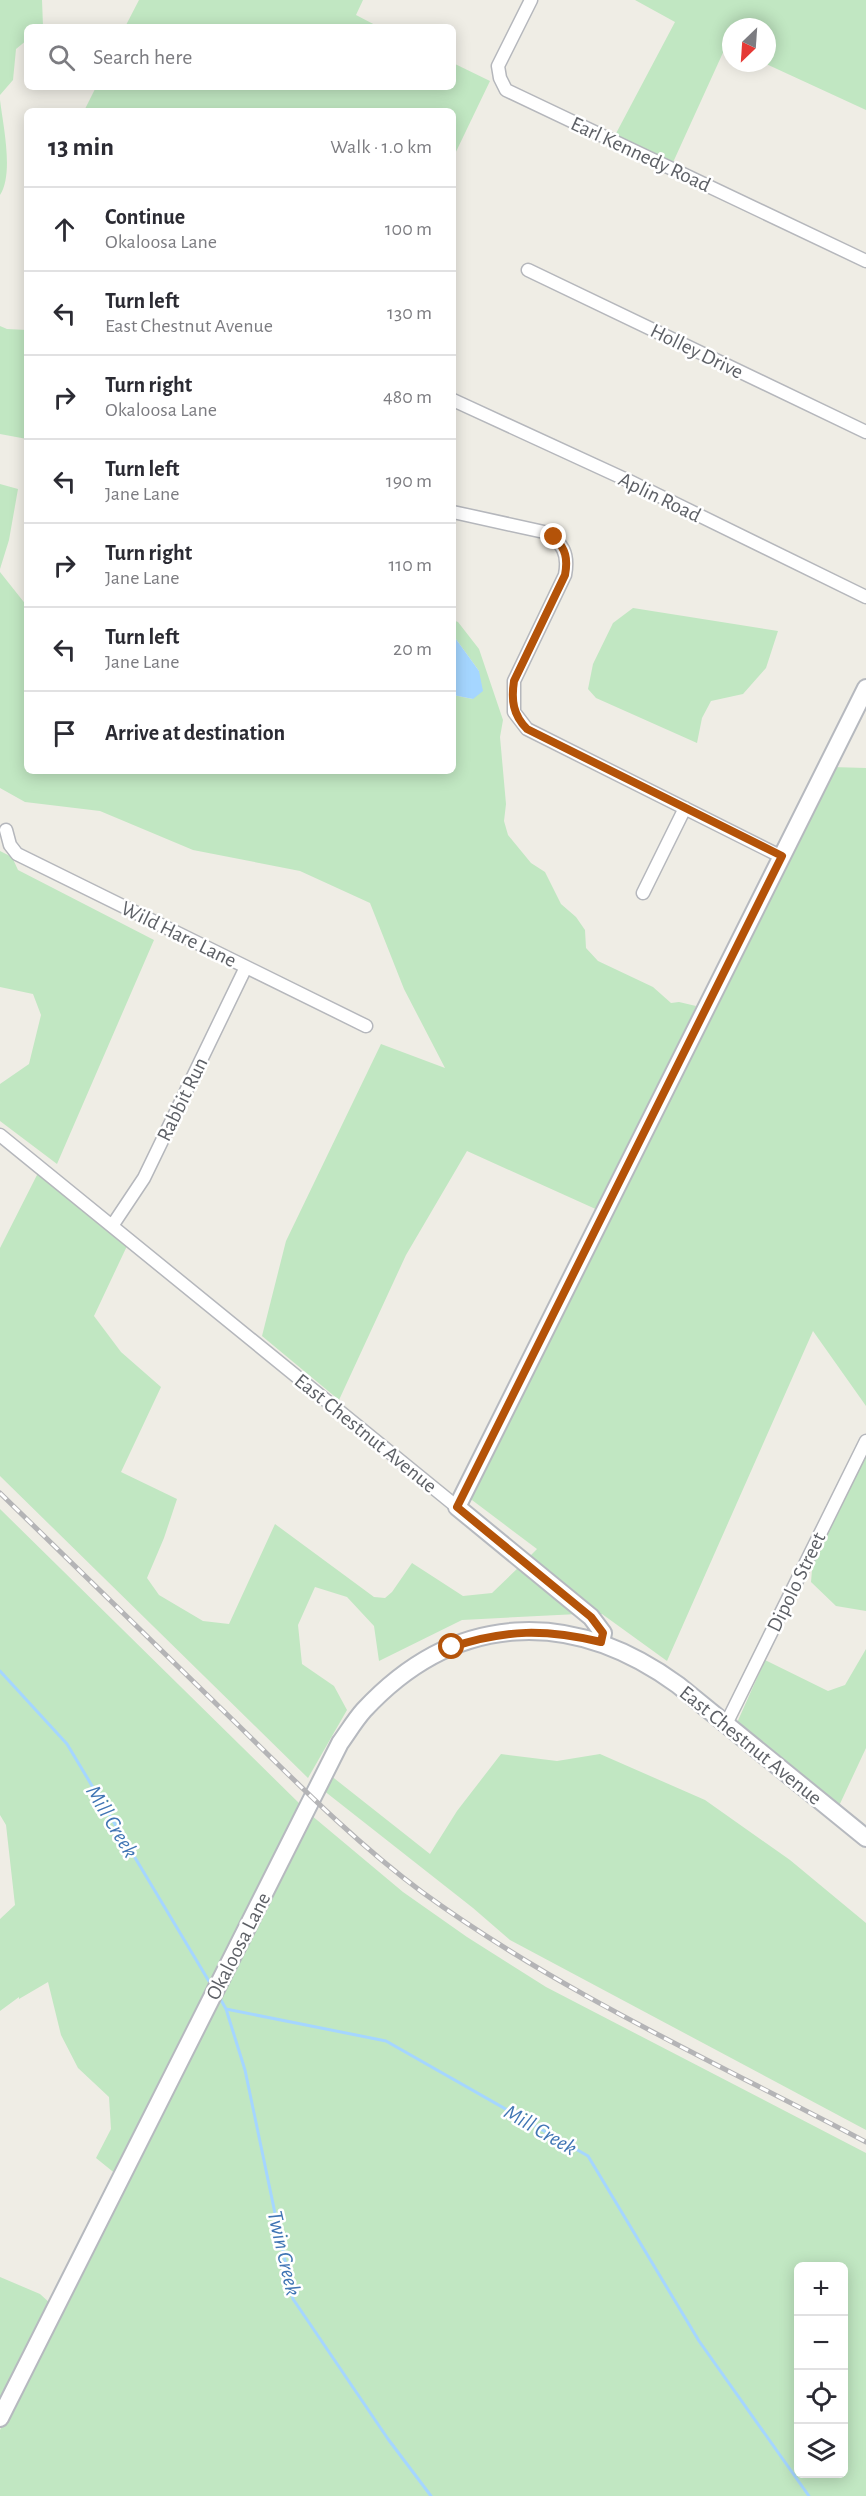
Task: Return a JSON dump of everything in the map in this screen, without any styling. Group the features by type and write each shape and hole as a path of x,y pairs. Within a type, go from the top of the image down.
{"street":[{"name":"Earl Kennedy Road","path":"531,0 498,66 500,78 506,90 866,261"},
{"name":"Holley Drive","path":"528,270 866,432"},
{"name":"Aplin Road","path":"456,401 629,481 866,597"},
{"path":"456,513 544,532 554,537 565,551 567,560 565,575 514,681 512,691 514,712 520,723 527,729 782,856"},
{"path":"457,1507 866,688"},
{"path":"643,892 685,808"},
{"name":"Wild Hare Lane","path":"6,830 16,854 366,1026"},
{"name":"Rabbit Run","path":"112,1226 144,1178 246,967"},
{"name":"East Chestnut Avenue","path":"0,1135 591,1617 603,1633 601,1642 626,1652 656,1669 866,1838"},
{"name":"Dipolo Street","path":"726,1724 866,1441"},
{"name":"Okaloosa Lane","path":"0,2418 340,1743 362,1712 408,1670 438,1653 478,1638 503,1633 538,1632 569,1635 601,1642"}],"green space":[{"path":"0,0 42,0 43,24 24,24 24,42 16,49 13,80 0,95"},
{"path":"139,0 363,0 356,15 373,24 127,24"},
{"path":"635,0 866,0 866,110 776,69 776,18 722,18 722,55 670,169 612,141 675,22"},
{"path":"456,64 490,81 456,152 456,108 86,108 94,90 456,90"},
{"path":"0,100 7,162 4,186 0,195"},
{"path":"0,326 7,329 24,330 24,438 0,434"},
{"path":"0,484 18,489 9,540 0,569"},
{"path":"0,572 24,602 24,774 456,774 456,696 473,699 479,671 456,639 456,621 458,622 479,649 503,720 500,737 506,804 504,821 508,835 531,863 545,872 561,904 576,917 585,930 586,948 598,961 653,987 671,1003 679,1002 696,1006 672,1063 600,1211 467,1151 406,1255 339,1400 262,1336 286,1241 381,1044 445,1068 404,989 370,903 300,871 193,850 100,811 25,802 0,788"},
{"path":"633,608 778,631 766,668 743,694 711,701 702,718 697,743 596,698 588,689 593,664 613,623"},
{"path":"832,767 866,768 866,1406 813,1331 667,1661 602,1614 596,1614 528,1558 537,1549 468,1497 597,1240 637,1166"},
{"path":"0,851 12,857 18,870 154,940 57,1164 0,1121 0,1084 29,1064 41,1015 33,994 0,987"},
{"path":"38,1173 127,1246 94,1316 121,1352 161,1387 121,1472 177,1499 147,1578 159,1595 203,1621 229,1624 275,1524 374,1597 385,1598 392,1592 412,1563 463,1596 492,1593 520,1566 578,1614 462,1620 379,1661 374,1626 347,1597 315,1587 298,1625 302,1664 334,1686 347,1710 308,1778 0,1476 0,1248"},
{"path":"866,1454 866,1611 836,1606 811,1582 813,1558"},
{"path":"0,1509 303,1807 117,2175 96,2158 111,2129 109,2097 78,2068 61,2035 48,1982 19,1999 19,1997 0,2011 0,1919 15,1905 6,1825 0,1815"},
{"path":"866,1649 866,1748 838,1808 736,1725 765,1660 828,1691 845,1685"},
{"path":"501,1754 557,1761 600,1754 705,1800 790,1860 866,1923 866,2130 510,1940 473,1908 323,1790 330,1775 430,1854 457,1811"},
{"path":"311,1815 403,1892 467,1937 546,1987 866,2153 866,2496 0,2496 0,2430"},
{"path":"0,2277 40,2294 51,2304 0,2407"}],"water":[{"path":"456,639 479,671 483,691 473,699 456,696"}],"waterway":[{"name":"Mill Creek","path":"0,1671 67,1744 210,1983"},
{"name":"Twin Creek","path":"221,2000 226,2009 245,2070 293,2299 388,2439 431,2496"},
{"name":"Mill Creek","path":"226,2009 386,2041 588,2156 699,2341 809,2496"}],"railway":[{"path":"0,1493 328,1812 374,1854 422,1892 474,1928 583,1994 866,2142"}],"route":[{"path":"452,1647 478,1638 520,1632 555,1633 601,1642 603,1633 591,1617 457,1507 782,856 527,729 520,723 514,712 512,691 514,681 567,567 565,551 554,537"}]}
